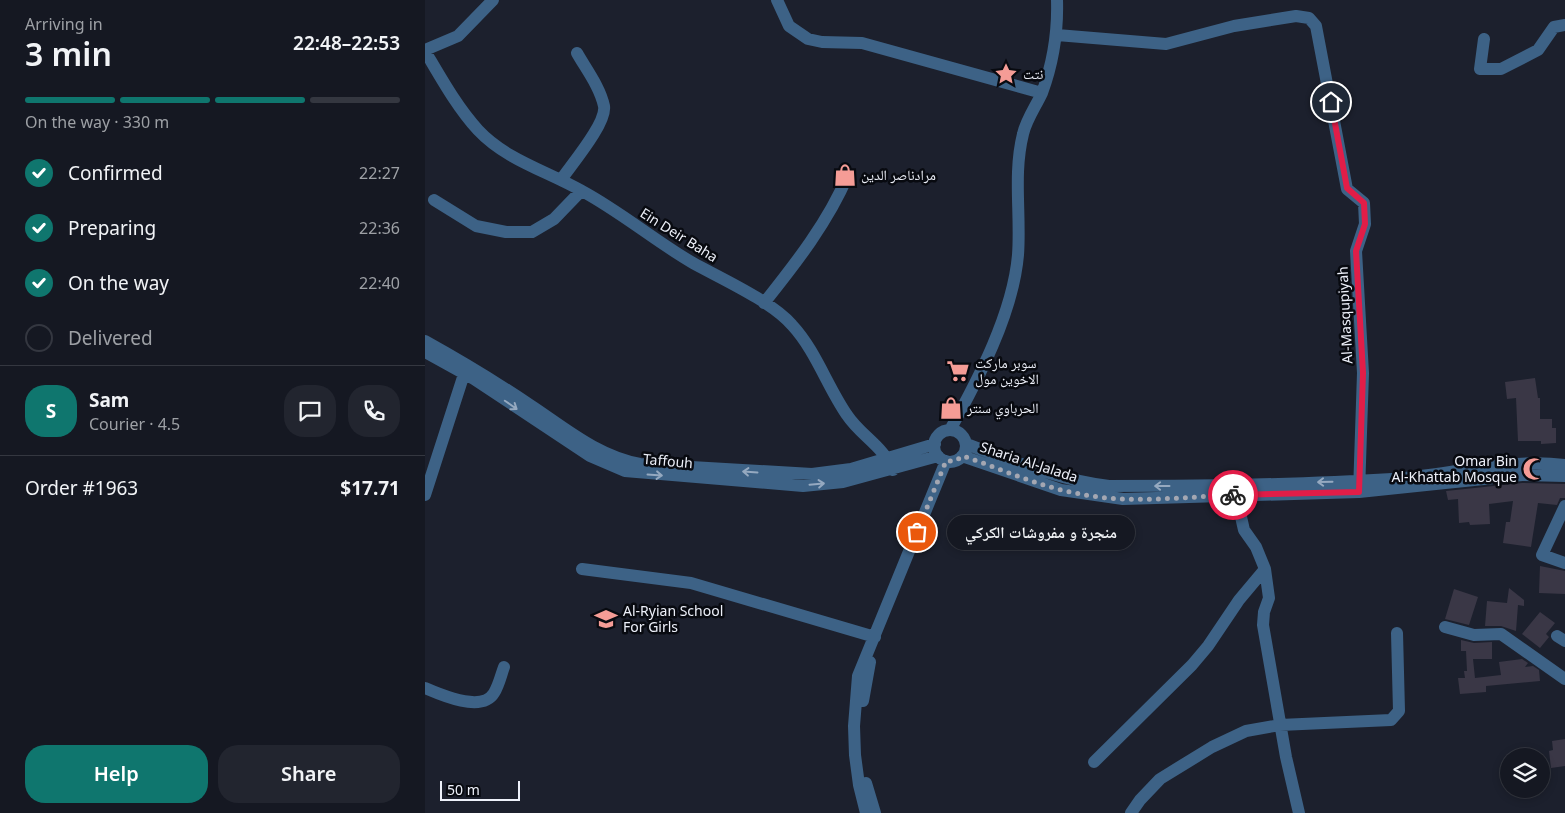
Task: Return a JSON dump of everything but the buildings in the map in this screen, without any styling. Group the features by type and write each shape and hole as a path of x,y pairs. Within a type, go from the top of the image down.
{"street":[{"path":"425,51 458,36 493,0"},
{"path":"777,0 789,26 808,39 822,42 862,43 1042,93"},
{"path":"950,430 968,398 999,327 1011,291 1018,254 1017,162 1023,132 1042,93 1051,64 1057,35 1057,0"},
{"name":"Al-Masqupiyah","path":"1057,35 1166,44 1234,26 1296,16 1306,17 1314,23 1319,32 1347,188 1364,203 1365,224 1356,251 1363,373 1359,486"},
{"path":"1484,40 1480,70 1501,69 1538,50 1554,27 1565,25"},
{"name":"Ein Deir Baha","path":"425,51 449,91 478,130 508,155 581,190 612,208 662,245 763,303 791,324 809,348 834,396 854,426 891,464"},
{"path":"561,180 595,129 603,115 604,108 595,84 577,53"},
{"path":"763,303 801,256 840,194 848,175"},
{"path":"434,200 476,226 506,232 532,232 554,219 581,190"},
{"path":"425,341 480,372 583,441 609,456 623,461 650,465 812,474 891,464"},
{"name":"Taffouh","path":"425,352 464,374 590,456 625,471 803,486 843,482 891,464 940,454"},
{"path":"425,495 438,460 464,374"},
{"path":"940,454 955,461 964,446 968,398"},
{"path":"866,813 859,785 854,726 858,676 875,637 940,454 940,434 950,430 959,432 964,446"},
{"name":"Sharia Al-Jalada","path":"964,446 1061,490 1081,495 1123,499 1234,490 1359,486 1423,487 1522,475 1565,476"},
{"path":"425,469 438,460"},
{"name":"Sharia Al-Jalada","path":"1359,486 1392,479 1522,464 1565,465"},
{"path":"1234,490 1244,530 1256,547 1265,569 1269,598 1264,612 1263,626 1280,725 1299,813"},
{"path":"1565,506 1542,555 1565,563"},
{"path":"581,569 691,584 875,637"},
{"path":"1095,762 1192,665 1208,646 1239,600 1265,569"},
{"path":"1445,627 1474,635 1501,634 1565,679"},
{"path":"1131,813 1140,800 1160,779 1212,747 1246,731 1280,725 1391,720 1399,711 1397,633"},
{"path":"875,637 862,708 861,754 866,783 875,813"},
{"path":"425,688 447,698 474,702 487,700 494,694 504,667"}],"way so far":[{"path":"917,532 946,461 955,461 963,456 1061,490 1081,495 1123,499 1233,495"}],"place":[{"name":"نتت","path":"1006,74"},
{"name":"مرادناصر الدين","path":"845,175"},
{"name":"سوبر ماركت الاخوين مول","path":"958,371"},
{"name":"الحرباوي سنتر","path":"951,408"},
{"name":"Omar Bin Al-Khattab Mosque","path":"1534,469"},
{"name":"منجرة و مفروشات الكركي","path":"917,532"},
{"name":"Al-Ryian School For Girls","path":"606,619"}],"route":[{"path":"1233,495 1359,492 1363,373 1356,251 1365,224 1364,203 1347,188 1331,102"}]}
